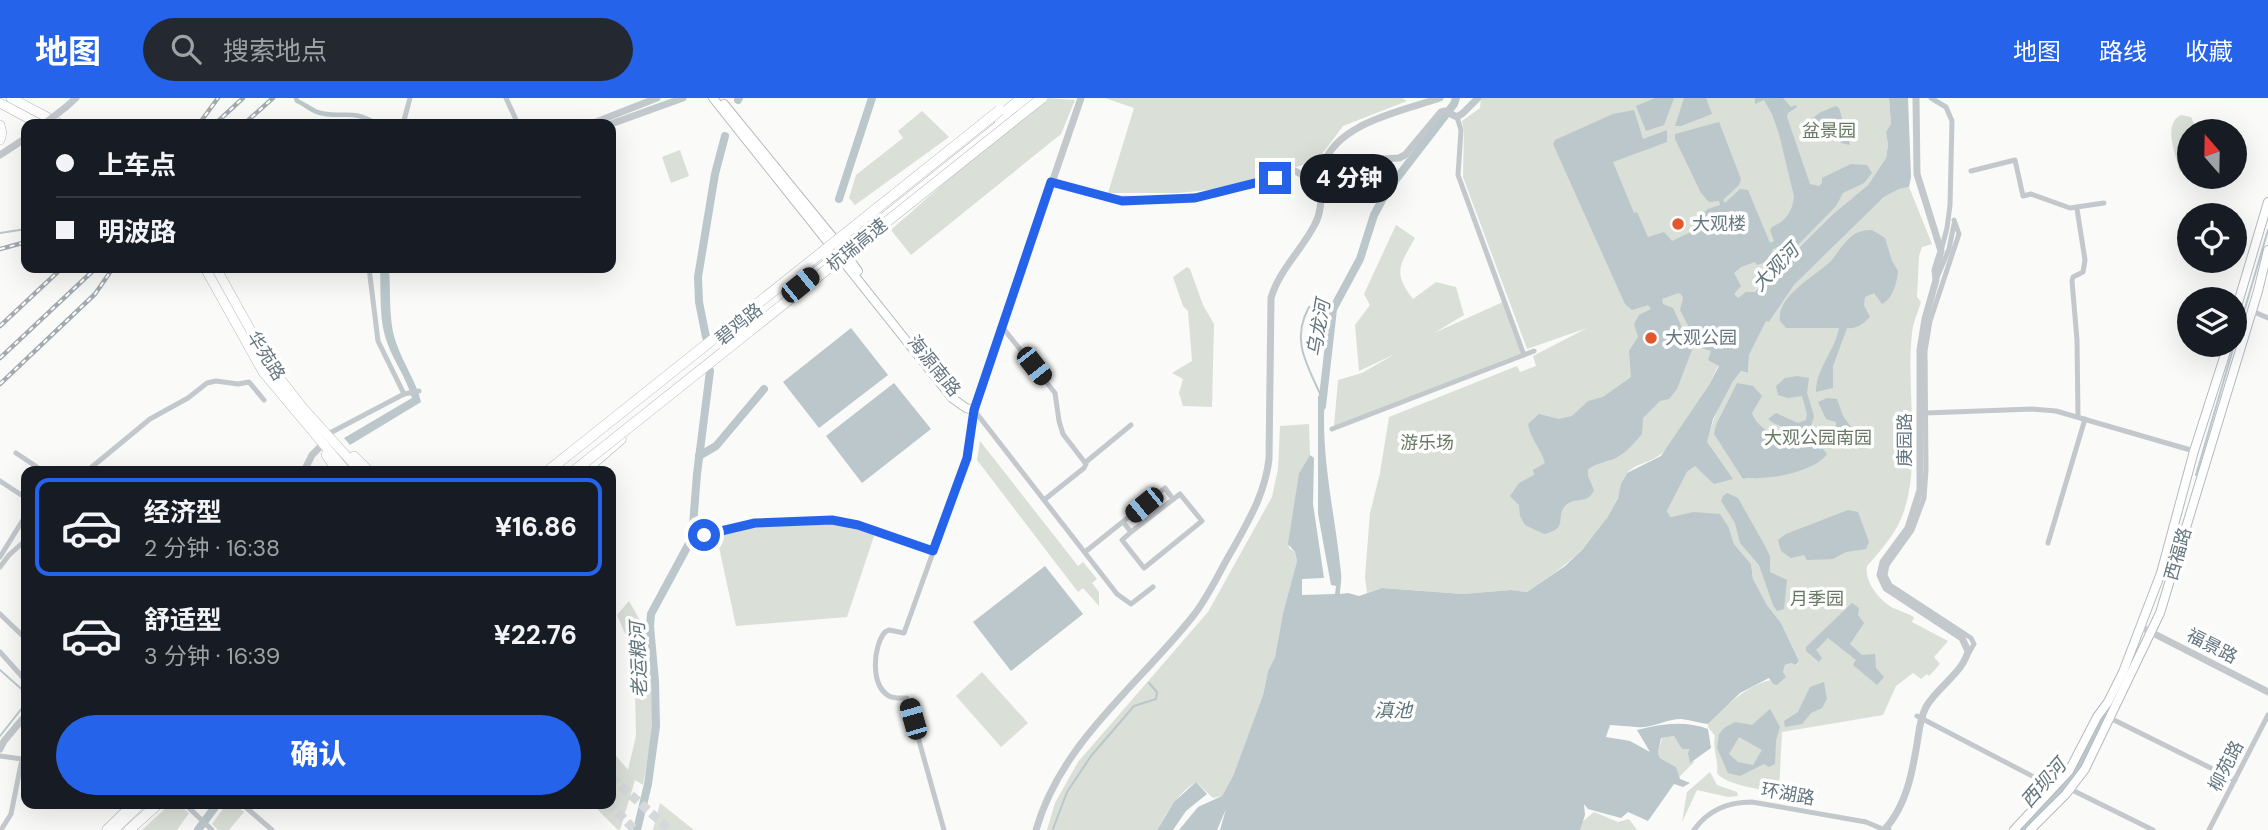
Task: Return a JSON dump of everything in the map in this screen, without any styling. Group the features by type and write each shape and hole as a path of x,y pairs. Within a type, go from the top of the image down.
{"highway":[{"name":"杭瑞高速","path":"580,466 1042,98"},
{"name":"杭瑞高速","path":"554,466 1000,110"},
{"path":"590,466 701,370"},
{"path":"107,830 129,809"},
{"path":"129,830 152,809"}],"main road":[{"path":"11,98 51,119"},
{"name":"海源南路","path":"713,98 838,250"},
{"name":"海源南路","path":"720,98 952,398 974,410"},
{"path":"1000,110 1014,98"},
{"name":"碧鸡路","path":"574,466 1021,98"},
{"name":"碧鸡路","path":"562,466 1033,98"},
{"path":"0,103 32,119"},
{"path":"0,125 0,140"},
{"path":"2243,287 2268,202"},
{"name":"西福路","path":"2030,830 2070,789 2089,762 2151,633 2170,584 2268,250"},
{"name":"华苑路","path":"208,273 262,372 322,445"},
{"name":"华苑路","path":"219,273 271,367 303,408 328,434"},
{"name":"西福路","path":"2014,830 2069,771 2096,717 2108,702 2161,573 2194,451 2224,357"},
{"path":"328,434 356,466"},
{"path":"328,434 364,466"},
{"path":"322,445 334,466"},
{"path":"322,445 341,466"},
{"path":"114,830 136,809"},
{"path":"123,830 146,809"}],"street":[{"path":"49,119 76,98"},
{"path":"404,119 410,98"},
{"path":"506,98 516,119"},
{"path":"604,119 657,98"},
{"path":"616,122 683,98"},
{"path":"944,830 906,698 895,698 885,692 877,675 874,654 885,632 889,630 904,633 967,458 974,410 1081,98"},
{"path":"1036,830 1048,796 1065,764 1193,616 1259,501 1266,483 1269,459 1270,306 1278,280 1316,222 1321,206 1321,181 1328,154 1346,134 1358,127 1440,98"},
{"path":"1455,116 1463,113 1478,98"},
{"name":"庚园路","path":"1916,98 1917,174 1941,251 1920,350 1922,469 1918,497 1908,528 1883,562 1880,575 1886,588 1962,638 1968,646 1967,656"},
{"path":"1931,98 1946,107 1952,121 1950,205 1941,251"},
{"path":"1051,182 1122,201 1195,198 1295,171 1312,180 1321,181 1332,176 1347,161 1399,158 1405,155 1438,114 1445,111 1455,116 1461,130 1458,175 1524,355"},
{"path":"0,155 21,141"},
{"path":"1971,171 2015,160 2023,196 2032,194 2056,205 2077,209 2104,203"},
{"path":"2077,209 2085,260 2083,272 2073,277 2072,281 2077,340 2078,416"},
{"path":"1886,830 1893,821 1909,784 1919,716 1974,644 1970,638 1889,585 1885,575 1886,568 1912,530 1924,498 1926,336 1958,234 1954,220 1949,249 1936,280"},
{"path":"370,273 379,341 407,394"},
{"path":"2252,311 2268,318"},
{"path":"1003,328 1055,393 1063,434 1086,462"},
{"path":"1332,429 1534,351"},
{"path":"93,466 150,419 188,398 207,383 249,382 264,400"},
{"path":"328,434 407,394 419,391"},
{"path":"1926,413 2032,409 2056,411 2194,451"},
{"path":"974,410 1117,594 1131,604 1153,587"},
{"path":"2048,543 2085,419"},
{"path":"1044,500 1131,425"},
{"path":"306,466 312,455 322,445"},
{"path":"16,453 36,466"},
{"path":"0,481 21,495"},
{"path":"1085,552 1165,488 1173,499"},
{"path":"1180,494 1202,521 1144,568 1122,540 1132,532 1180,494"},
{"path":"704,535 755,523 832,520 858,525 933,551"},
{"path":"1123,522 1132,532"},
{"path":"0,557 21,524"},
{"path":"0,538 9,544"},
{"path":"0,568 21,544"},
{"path":"0,614 21,634"},
{"name":"福景路","path":"2141,627 2268,692"},
{"path":"0,652 21,675"},
{"name":"柳苑路","path":"2210,830 2268,715"},
{"path":"1919,716 2055,788"},
{"path":"2110,718 2235,780"},
{"path":"0,750 21,721"},
{"path":"0,756 21,760"},
{"path":"1,830 11,814 21,772"},
{"path":"2070,789 2153,830"},
{"name":"环湖路","path":"1694,830 1699,822 1715,809 1742,802 1866,822 1886,830"},
{"path":"189,809 210,829"},
{"path":"248,809 272,830"}],"green space":[{"path":"1048,98 1075,100 1061,134 911,255 891,230"},
{"path":"1105,98 1402,98 1407,101 1343,126 1317,161 1217,189 1179,193 1108,193 1134,108"},
{"name":"大观公园","path":"1481,98 1889,98 1891,124 1886,132 1886,158 1868,185 1833,214 1754,291 1709,385 1668,447 1658,456 1627,473 1619,496 1600,530 1571,560 1527,592 1511,590 1463,594 1382,588 1367,593 1365,577 1370,513 1389,417 1517,366 1520,372 1536,366 1533,356 1587,328 1527,349 1463,177 1462,121 1480,108"},
{"path":"922,111 949,137 855,205 849,198 856,175 903,138 898,131"},
{"path":"2181,115 2192,119 2177,119 2177,160 2171,133 2175,119"},
{"path":"680,150 689,176 671,183 662,157"},
{"name":"大观公园南园","path":"1909,187 1932,244 1922,247 1919,256 1917,297 1921,302 1913,329 1910,356 1910,483 1897,527 1867,566 1867,572 1870,584 1883,601 1914,617 1912,622 1948,641 1934,657 1940,664 1929,676 1927,674 1921,679 1913,673 1896,686 1883,715 1782,732 1779,791 1737,784 1717,773 1715,736 1708,724 1752,687 1762,682 1786,678 1783,672 1785,665 1797,665 1799,661 1781,623 1767,605 1753,579 1751,564 1734,544 1729,528 1694,512 1669,517 1667,511 1687,472 1701,455 1726,394 1741,371 1748,373 1749,355 1766,320 1769,322 1794,285 1884,197"},
{"path":"1396,225 1415,238 1400,268 1402,282 1413,299 1436,282 1456,287 1464,315 1434,333 1503,302 1522,353 1334,426 1338,380 1362,373 1395,354 1359,371 1355,325 1370,305 1364,294"},
{"path":"1187,267 1214,324 1212,407 1183,406 1179,393 1183,379 1172,373 1192,361 1188,311 1183,306 1173,277"},
{"path":"1309,424 1310,455 1299,473 1289,548 1295,552 1297,561 1275,657 1233,776 1222,796 1213,798 1196,782 1179,797 1157,830 1047,830 1055,803 1078,762 1208,612 1272,497 1278,469 1280,426"},
{"path":"980,441 1078,566 1083,562 1097,579 1092,583 1099,592 1099,606 1083,588 1078,592 977,460"},
{"path":"832,522 851,524 875,533 847,617 736,626 719,547 720,536 741,527 756,525"},
{"path":"629,601 649,636 653,727 643,785 635,780 620,830 597,809 616,809 616,756 628,770 636,736 630,645 617,615"},
{"path":"982,672 1028,723 1001,747 956,696"},
{"path":"1674,736 1690,749 1690,762 1695,761 1679,777 1676,767 1660,758 1658,753 1662,738"},
{"path":"1710,772 1717,785 1737,792 1738,796 1728,797 1697,790 1682,822 1687,792"},
{"path":"660,803 694,830 653,830"},
{"path":"165,809 184,809 189,813 177,830 142,830"},
{"path":"223,809 240,809 244,812 229,830 218,830 212,824"},
{"path":"1594,812 1618,822 1629,819 1637,830 1580,830 1582,822"}],"water":[{"path":"1655,98 1674,98 1664,125 1646,131 1636,106"},
{"path":"1684,98 1706,98 1712,114 1675,126"},
{"name":"滇池","path":"1755,98 1783,98 1791,107 1797,107 1788,113 1787,117 1810,184 1819,186 1822,178 1851,164 1867,165 1872,173 1864,183 1843,193 1836,206 1797,246 1778,253 1776,248 1773,249 1768,261 1757,265 1755,262 1734,273 1741,286 1734,294 1738,298 1746,292 1754,292 1833,214 1868,185 1886,158 1886,132 1891,124 1889,98 1908,98 1911,177 1909,187 1884,197 1794,285 1769,322 1766,321 1749,355 1748,373 1741,371 1732,383 1713,419 1707,442 1733,479 1714,484 1695,466 1687,472 1667,511 1670,517 1693,512 1720,514 1729,528 1734,544 1751,564 1753,579 1767,605 1781,623 1799,661 1796,665 1785,665 1783,672 1786,677 1777,685 1769,678 1740,693 1708,724 1681,719 1642,727 1610,725 1606,737 1630,741 1650,752 1637,730 1672,724 1708,729 1711,748 1690,763 1690,749 1682,749 1674,736 1661,738 1658,753 1660,758 1676,767 1680,779 1690,783 1683,787 1674,784 1648,821 1628,812 1621,818 1588,809 1584,804 1585,815 1580,830 1220,830 1226,809 1217,830 1179,830 1198,807 1222,796 1233,776 1263,695 1268,671 1275,657 1297,561 1295,552 1288,544 1299,473 1310,455 1314,458 1313,504 1324,578 1302,579 1302,595 1335,594 1336,586 1331,585 1318,514 1318,396 1325,395 1325,440 1341,573 1340,594 1359,596 1382,588 1463,594 1511,590 1527,592 1565,566 1583,549 1607,518 1627,473 1661,456 1719,366 1708,360 1711,351 1699,347 1680,310 1683,298 1681,294 1662,299 1663,304 1673,308 1692,350 1677,389 1669,399 1660,401 1643,418 1642,434 1627,450 1616,458 1588,469 1594,490 1585,499 1566,505 1557,529 1544,534 1525,525 1520,516 1519,505 1510,496 1519,483 1534,475 1533,470 1545,463 1528,424 1539,414 1559,419 1572,416 1588,401 1603,397 1631,377 1629,351 1638,337 1634,324 1639,315 1651,309 1648,305 1632,310 1625,304 1553,144 1555,140 1613,114 1634,110 1643,139 1667,130 1667,142 1613,162 1634,213 1637,212 1648,237 1664,232 1672,241 1695,230 1693,224 1698,222 1696,219 1708,209 1720,205 1719,201 1709,202 1701,193 1675,134 1719,122 1741,179 1739,185 1723,200 1725,203 1740,189 1748,190 1770,243 1774,241 1770,230 1788,215 1794,196 1772,114 1764,100 1755,104"},
{"path":"1836,106 1839,108 1850,145 1841,143 1833,128 1808,129 1807,122"},
{"path":"1872,230 1885,238 1898,271 1894,290 1882,304 1874,293 1865,297 1864,305 1870,317 1860,326 1847,328 1833,366 1833,388 1816,392 1819,375 1839,328 1786,328 1780,321 1780,312 1790,295 1831,261 1854,234"},
{"path":"380,273 389,273 394,336 421,402 350,445 344,438 412,398 385,336"},
{"path":"851,328 888,375 819,428 783,382"},
{"path":"1785,378 1809,378 1807,393 1814,416 1811,427 1798,433 1768,419 1776,413 1798,423 1806,420 1802,396 1788,398 1778,395 1776,386"},
{"path":"894,383 931,429 862,483 826,436"},
{"path":"1737,383 1753,386 1762,396 1752,413 1765,430 1794,442 1812,436 1827,454 1822,460 1796,472 1776,477 1743,479 1714,434"},
{"path":"1827,398 1837,399 1843,416 1854,431 1847,446 1836,446 1831,429 1836,422 1826,419 1818,402"},
{"path":"1727,493 1738,498 1765,546 1770,556 1770,572 1787,580 1784,609 1777,611 1773,605 1759,565 1740,543 1735,523 1721,501"},
{"path":"1848,510 1858,512 1869,542 1866,549 1846,552 1833,559 1807,560 1804,555 1791,558 1781,551 1778,540 1786,534"},
{"path":"1045,566 1083,614 1011,671 973,622"},
{"path":"1852,603 1859,608 1858,615 1864,623 1850,644 1862,655 1875,654 1876,668 1884,677 1877,685 1853,665 1856,660 1828,638 1816,650 1822,658 1819,662 1806,651 1806,647"},
{"path":"1824,682 1827,699 1822,708 1811,713 1802,724 1785,727 1784,721 1798,712 1810,687"},
{"path":"1770,709 1780,727 1776,740 1775,764 1769,767 1764,764 1740,776 1728,773 1717,748 1719,734 1735,722 1752,725","holes":["1739,737 1762,750 1753,765 1738,762 1729,754"]},
{"path":"1196,782 1207,794 1186,811 1173,830 1157,830 1174,802"}],"waterway":[{"path":"296,98 317,112 368,119"},
{"name":"老运粮河","path":"839,199 872,98"},
{"name":"乌龙河","path":"1322,406 1333,309 1360,259 1374,215 1387,191 1456,98"},
{"name":"老运粮河","path":"706,337 699,302 698,277 715,174 725,136"},
{"path":"0,233 21,230"},
{"path":"2196,475 2268,230"},
{"path":"1322,398 1303,353 1301,331 1309,307 1333,309"},
{"name":"老运粮河","path":"637,830 648,784 656,726 651,614 692,538 710,371"},
{"name":"老运粮河","path":"699,456 716,446 764,389"},
{"path":"0,670 21,689"},
{"path":"1053,829 1067,792 1091,756 1134,706 1156,699 1157,692 1149,683"},
{"path":"0,736 21,709"},
{"name":"西坝河","path":"2023,830 2074,776 2104,718"},
{"path":"198,830 214,809"}],"tunnel":[{"path":"616,781 670,830"},
{"path":"614,809 635,830"}],"railway":[{"path":"203,119 218,98"},
{"path":"220,119 243,98"},
{"path":"250,119 273,98"},
{"path":"0,249 21,243"},
{"path":"0,326 57,273"},
{"path":"0,358 91,273"},
{"path":"0,384 95,294 110,273"}],"place":[{"name":"大观楼","path":"1678,224"},
{"name":"大观公园","path":"1651,338"}],"route":[{"path":"704,535 755,523 832,520 858,525 933,551 967,458 974,410 1051,182 1122,201 1195,198 1275,178"}],"park label":[{"name":"盆景园","path":"1829,131"},
{"name":"游乐场","path":"1427,443"},
{"name":"月季园","path":"1817,599"}],"water label":[{"name":"大观河","path":"1775,267"}]}
